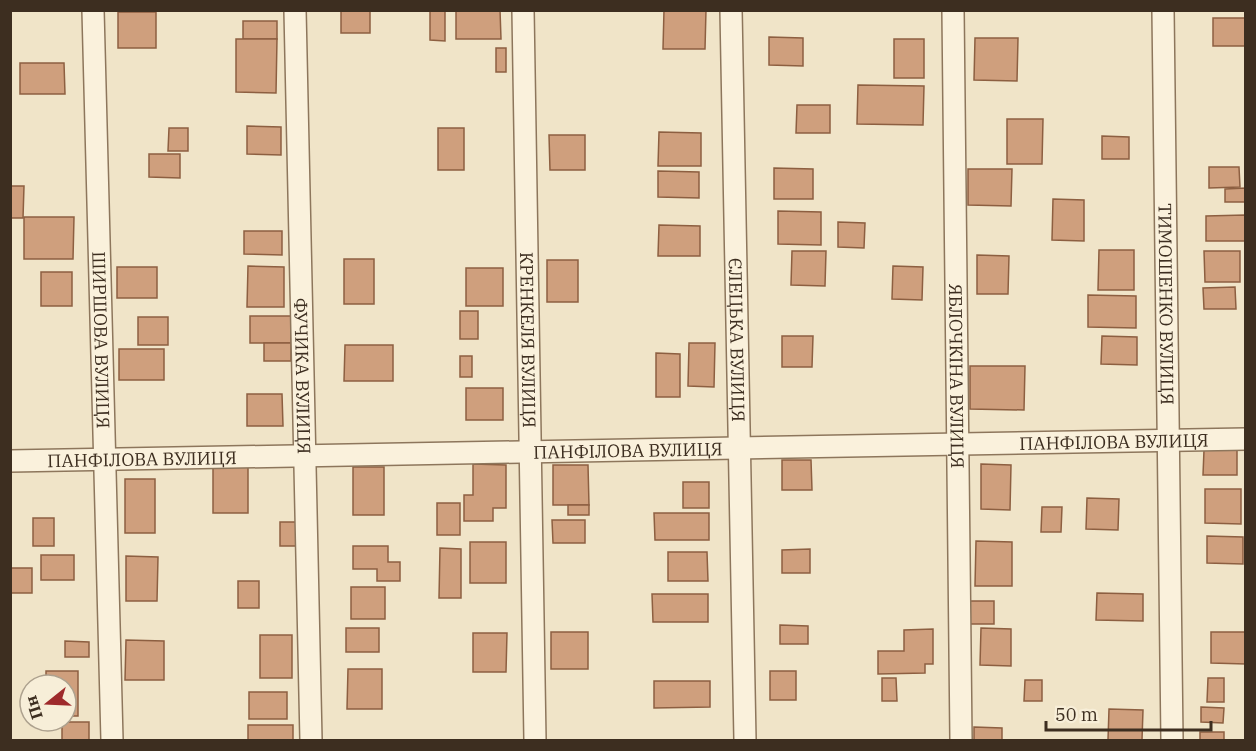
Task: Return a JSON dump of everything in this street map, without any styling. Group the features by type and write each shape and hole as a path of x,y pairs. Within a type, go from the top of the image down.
{"street":[{"name":"ШИРШОВА ВУЛИЦЯ","path":"93,10 112,741"},
{"name":"ФУЧИКА ВУЛИЦЯ","path":"295,10 311,741"},
{"name":"КРЕНКЕЛЯ ВУЛИЦЯ","path":"524,10 535,741"},
{"name":"ЄЛЕЦЬКА ВУЛИЦЯ","path":"731,10 745,741"},
{"name":"ЯБЛОЧКІНА ВУЛИЦЯ","path":"953,10 961,741"},
{"name":"ТИМОШЕНКО ВУЛИЦЯ","path":"1163,10 1172,741"},
{"name":"ПАНФІЛОВА ВУЛИЦЯ","path":"10,460 1245,439"}],"building":[{"path":"341,10 370,10 370,33 341,33"},
{"path":"430,10 445,10 445,41 430,40"},
{"path":"456,10 500,10 501,39 456,39"},
{"path":"664,10 706,10 705,49 663,49"},
{"path":"118,12 156,12 156,48 118,48"},
{"path":"1213,18 1246,18 1246,46 1213,46"},
{"path":"243,21 277,21 277,39 243,39"},
{"path":"769,37 803,38 803,66 769,65"},
{"path":"975,38 1018,38 1017,81 974,80"},
{"path":"236,39 277,39 276,93 236,92"},
{"path":"894,39 924,39 924,78 894,78"},
{"path":"496,48 506,48 506,72 496,72"},
{"path":"20,63 64,63 65,94 20,94"},
{"path":"858,85 924,86 923,125 857,124"},
{"path":"797,105 830,105 830,133 796,133"},
{"path":"1007,119 1043,119 1042,164 1007,164"},
{"path":"247,126 281,127 281,155 247,154"},
{"path":"169,128 188,128 188,151 168,151"},
{"path":"438,128 464,128 464,170 438,170"},
{"path":"659,132 701,133 701,166 658,166"},
{"path":"549,135 585,135 585,170 550,170"},
{"path":"1102,136 1129,137 1129,159 1102,159"},
{"path":"149,154 180,154 180,178 149,177"},
{"path":"1209,167 1239,167 1240,187 1209,188"},
{"path":"774,168 813,169 813,199 774,199"},
{"path":"968,169 1012,169 1011,206 968,205"},
{"path":"658,171 699,172 699,198 658,197"},
{"path":"10,186 24,186 23,218 10,218"},
{"path":"1246,188 1246,202 1225,202 1225,189"},
{"path":"1053,199 1084,200 1084,241 1052,240"},
{"path":"778,211 821,212 821,245 778,244"},
{"path":"1245,215 1245,241 1206,241 1206,216"},
{"path":"24,217 74,217 73,259 24,259"},
{"path":"838,222 865,223 864,248 838,247"},
{"path":"659,225 700,226 700,256 658,256"},
{"path":"244,231 282,231 282,255 244,254"},
{"path":"1099,250 1134,250 1134,290 1098,290"},
{"path":"792,251 826,251 825,286 791,285"},
{"path":"1204,251 1240,251 1240,282 1205,282"},
{"path":"977,255 1009,256 1008,294 977,294"},
{"path":"344,259 374,259 374,304 344,304"},
{"path":"547,260 578,260 578,302 547,302"},
{"path":"248,266 284,267 284,307 247,307"},
{"path":"893,266 923,267 922,300 892,299"},
{"path":"117,267 157,267 157,298 117,298"},
{"path":"466,268 503,268 503,306 466,306"},
{"path":"41,272 72,272 72,306 41,306"},
{"path":"1235,287 1236,309 1204,309 1203,288"},
{"path":"1088,295 1136,296 1136,328 1088,327"},
{"path":"460,311 478,311 478,339 460,339"},
{"path":"250,316 291,316 291,343 250,343"},
{"path":"138,317 168,317 168,345 138,345"},
{"path":"782,336 813,336 812,367 782,367"},
{"path":"1102,336 1137,337 1137,365 1101,364"},
{"path":"264,343 291,343 291,361 264,361"},
{"path":"689,343 715,343 714,387 688,386"},
{"path":"345,345 393,345 393,381 344,381"},
{"path":"119,349 164,349 164,380 119,380"},
{"path":"656,353 680,354 680,397 656,397"},
{"path":"460,356 472,356 472,377 460,377"},
{"path":"970,366 1025,366 1024,410 970,409"},
{"path":"466,388 503,388 503,420 466,420"},
{"path":"247,394 282,394 283,426 247,426"},
{"path":"1204,450 1237,450 1237,475 1203,475"},
{"path":"782,460 811,460 812,490 782,490"},
{"path":"473,464 506,465 506,508 493,508 493,521 464,521 464,495 473,495"},
{"path":"981,464 1011,465 1010,510 981,509"},
{"path":"553,465 588,465 589,505 553,505"},
{"path":"213,467 248,467 248,513 213,513"},
{"path":"353,467 384,467 384,515 353,515"},
{"path":"125,479 155,479 155,533 125,533"},
{"path":"683,482 709,482 709,508 683,508"},
{"path":"1205,489 1241,489 1241,524 1205,523"},
{"path":"1087,498 1119,499 1118,530 1086,529"},
{"path":"437,503 460,503 460,535 437,535"},
{"path":"568,505 589,505 589,515 568,515"},
{"path":"1042,507 1062,507 1061,532 1041,532"},
{"path":"654,513 709,513 709,540 655,540"},
{"path":"33,518 54,518 54,546 33,546"},
{"path":"552,520 585,520 585,543 553,543"},
{"path":"280,522 296,522 296,546 280,546"},
{"path":"1207,536 1243,537 1243,564 1207,563"},
{"path":"976,541 1012,542 1012,586 975,586"},
{"path":"470,542 506,542 506,583 470,583"},
{"path":"353,546 388,546 388,562 400,562 400,581 377,581 377,569 353,569"},
{"path":"440,548 461,549 461,598 439,598"},
{"path":"810,549 810,573 782,573 782,550"},
{"path":"668,552 707,552 708,581 668,581"},
{"path":"41,555 74,555 74,580 41,580"},
{"path":"126,556 158,557 157,601 126,601"},
{"path":"10,568 32,568 32,593 10,593"},
{"path":"238,581 259,581 259,608 238,608"},
{"path":"351,587 385,587 385,619 351,619"},
{"path":"1097,593 1143,594 1143,621 1096,620"},
{"path":"652,594 708,594 708,622 653,622"},
{"path":"970,601 994,601 994,624 969,624"},
{"path":"780,625 808,626 808,644 780,644"},
{"path":"346,628 379,628 379,652 346,652"},
{"path":"981,628 1011,629 1011,666 980,665"},
{"path":"933,629 933,664 925,664 925,673 878,674 878,651 904,651 904,630"},
{"path":"551,632 588,632 588,669 551,669"},
{"path":"1211,632 1246,632 1246,664 1211,663"},
{"path":"473,633 507,633 506,672 473,672"},
{"path":"260,635 292,635 292,678 260,678"},
{"path":"126,640 164,641 164,680 125,680"},
{"path":"65,641 89,642 89,657 65,657"},
{"path":"348,669 382,669 382,709 347,709"},
{"path":"46,671 78,671 78,673 46,673"},
{"path":"770,671 796,671 796,700 770,700"},
{"path":"882,678 896,678 897,701 882,701"},
{"path":"1208,678 1224,678 1224,702 1207,702"},
{"path":"1025,680 1042,680 1042,701 1024,701"},
{"path":"654,681 710,681 710,707 654,708"},
{"path":"249,692 287,692 287,719 249,719"},
{"path":"1201,707 1224,708 1223,723 1201,722"},
{"path":"1109,709 1143,710 1142,740 1108,740"},
{"path":"78,722 89,722 89,740 62,740 62,733 78,733"},
{"path":"248,725 293,725 293,740 248,740"},
{"path":"974,727 1002,728 1002,740 974,740"},
{"path":"1200,732 1224,732 1224,740 1200,740"}]}
